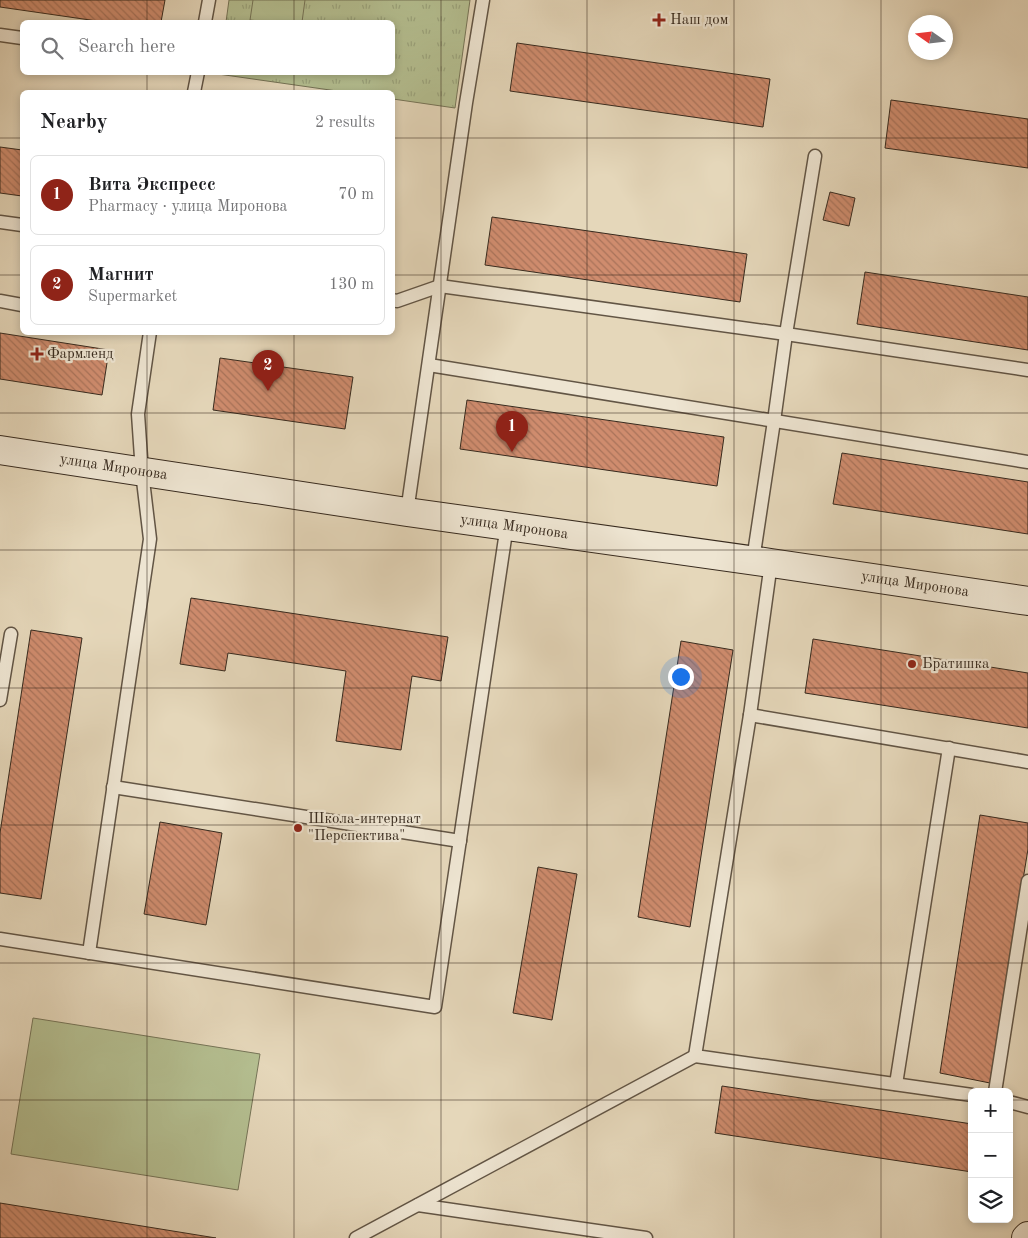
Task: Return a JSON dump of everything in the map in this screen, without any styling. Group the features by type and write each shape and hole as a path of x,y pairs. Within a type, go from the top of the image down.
{"main road":[{"name":"улица Миронова","path":"0,450 407,512 1028,601"}],"lane":[{"path":"205,20 209,0"},
{"path":"407,512 466,103 483,0"},
{"path":"0,34 20,38"},
{"path":"194,90 197,75"},
{"path":"695,1056 750,715 774,421 815,156"},
{"path":"0,222 20,225"},
{"path":"395,301 440,286 1028,370"},
{"path":"0,301 20,304"},
{"path":"89,953 150,539 142,472 138,414 150,335"},
{"path":"429,365 1028,462"},
{"path":"0,939 435,1007 507,525"},
{"path":"0,700 10,634"},
{"path":"750,715 1028,762"},
{"path":"896,1084 950,748"},
{"path":"113,787 460,840"},
{"path":"997,1088 1028,881"},
{"path":"356,1238 695,1056 968,1095"},
{"path":"1013,1103 1028,1107"},
{"path":"418,1204 646,1238"}],"green space":[{"path":"229,0 470,0 455,108 395,99 395,90 330,90 225,75 395,75 395,20 226,20"},
{"path":"253,0 305,0 302,20 250,20"},
{"path":"33,1018 260,1054 238,1190 11,1154"}],"building":[{"path":"0,0 165,0 161,20 90,20 0,7"},
{"path":"517,43 770,79 763,127 510,91"},
{"path":"891,100 1028,119 1028,168 885,148"},
{"path":"0,147 20,150 20,196 0,193"},
{"path":"830,192 855,198 849,226 823,220"},
{"path":"492,217 747,254 740,302 485,265"},
{"path":"865,272 1028,297 1028,350 857,324"},
{"path":"0,333 109,350 102,395 0,379"},
{"path":"220,358 353,377 345,429 213,410"},
{"path":"467,400 724,437 717,486 460,449"},
{"path":"842,453 1028,482 1028,534 833,504"},
{"path":"191,598 448,637 441,681 412,676 401,750 336,741 346,671 228,653 225,671 180,664"},
{"path":"31,630 82,638 41,899 0,893 0,833"},
{"path":"813,639 1028,673 1028,728 805,693"},
{"path":"681,641 733,650 690,927 638,917"},
{"path":"980,815 1028,823 1028,849 990,1083 940,1073"},
{"path":"160,822 222,833 206,925 144,914"},
{"path":"538,867 577,874 552,1020 513,1013"},
{"path":"722,1086 968,1123 968,1171 715,1133"},
{"path":"0,1203 216,1238 0,1238"}],"place":[{"name":"Наш дом","path":"659,20"},
{"name":"Фармленд","path":"37,354"},
{"name":"Магнит","path":"268,391"},
{"name":"Вита Экспресс","path":"512,452"},
{"name":"Братишка","path":"912,664"},
{"name":"Школа-интернат \"Перспектива\"","path":"298,828"}]}
